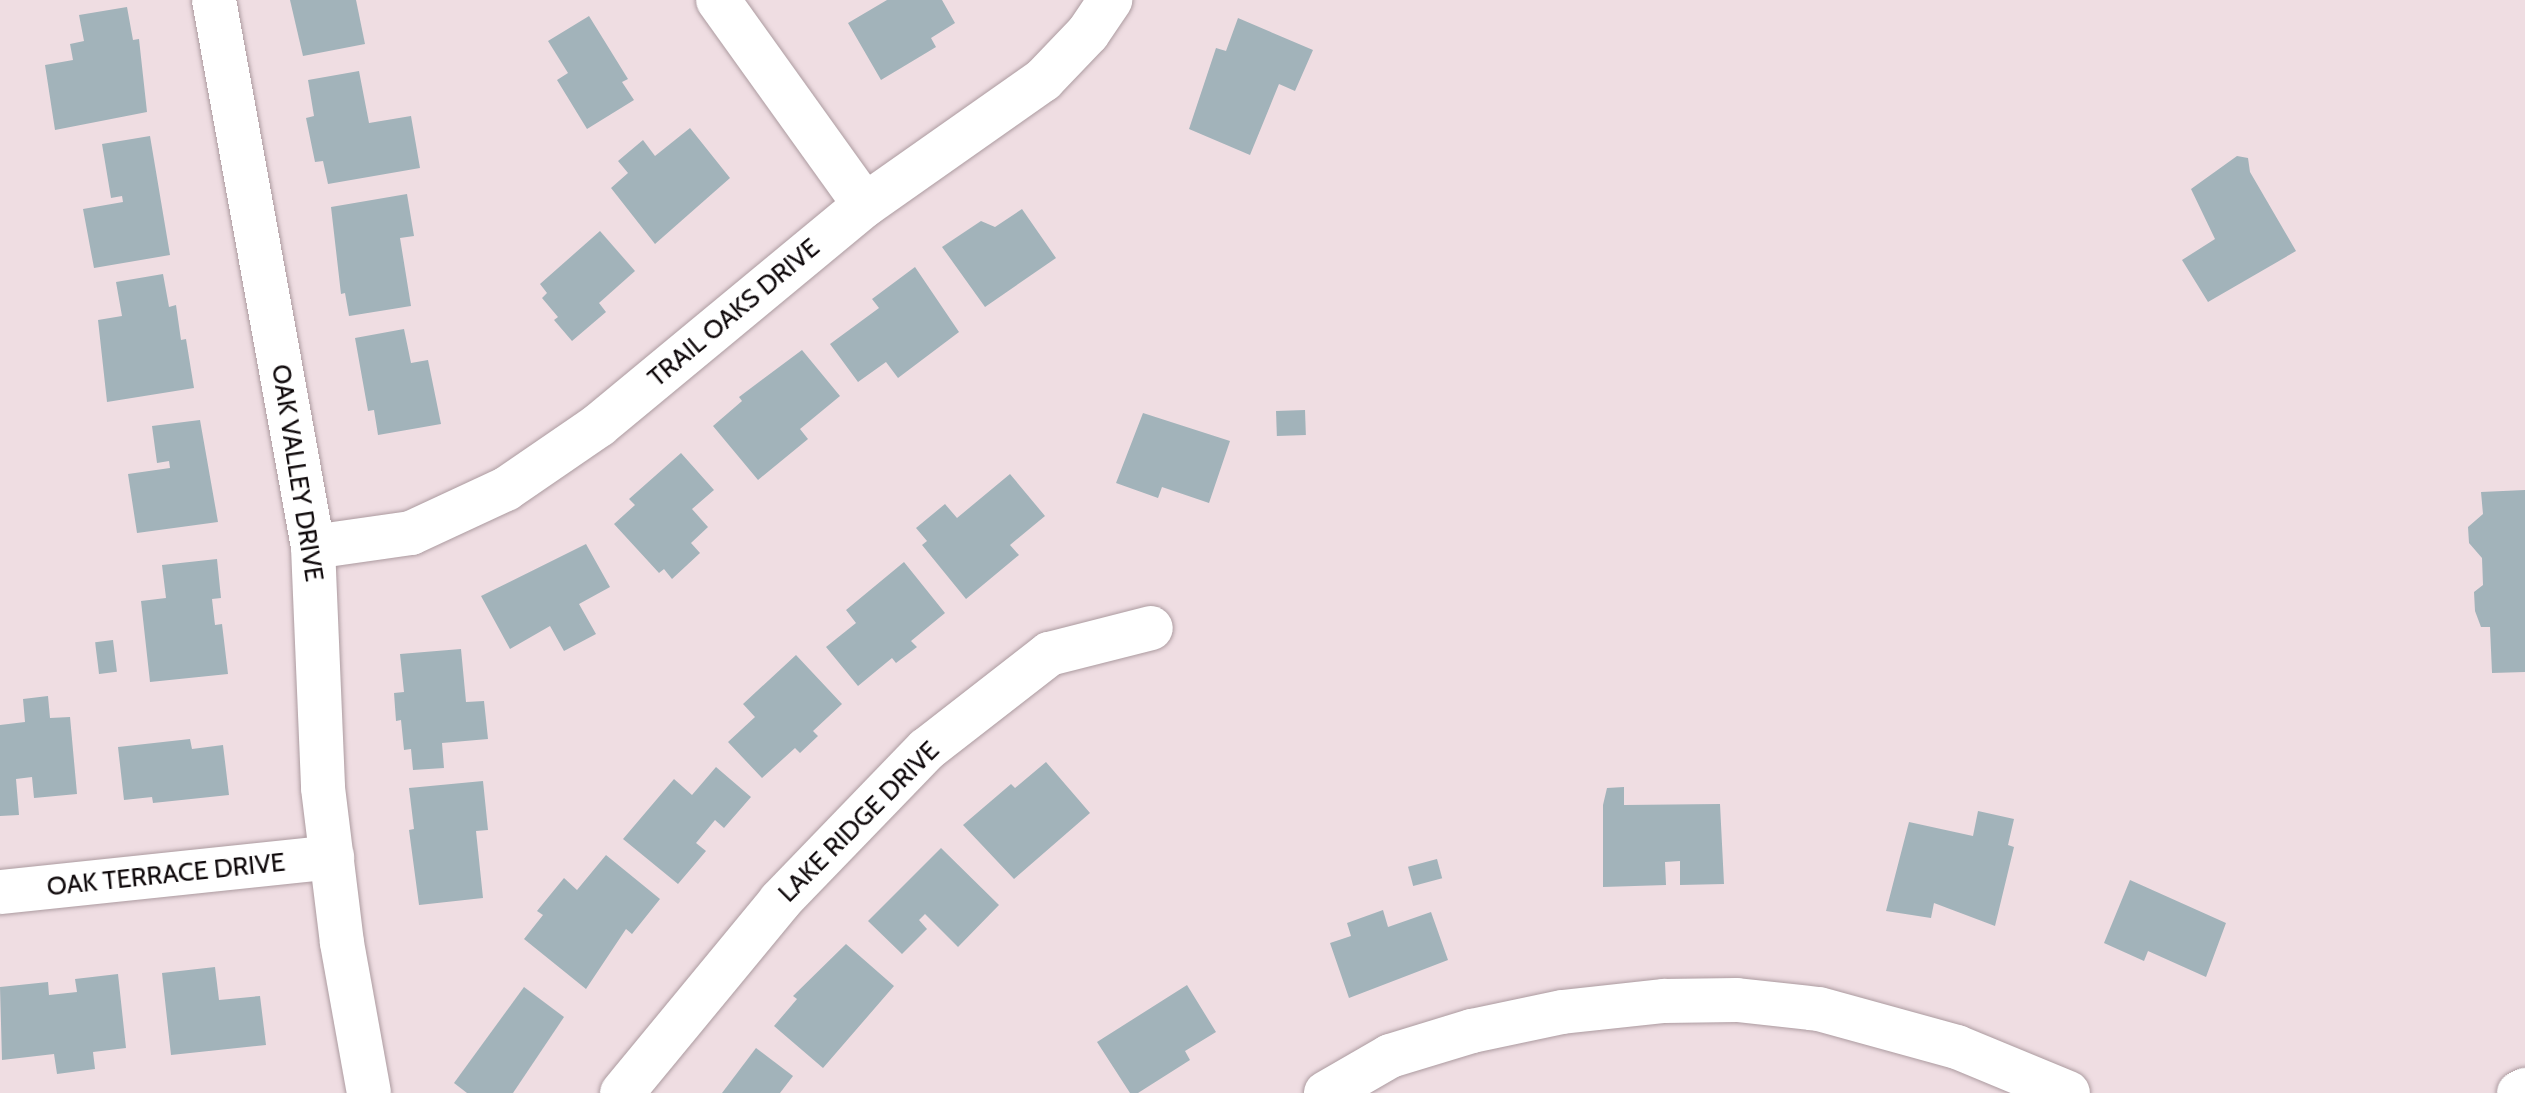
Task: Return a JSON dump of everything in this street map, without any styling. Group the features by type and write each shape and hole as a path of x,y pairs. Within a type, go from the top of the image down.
{"street":[{"name":"OAK VALLEY DRIVE","path":"214,0 313,547 323,788 369,1093"},
{"path":"718,0 865,205"},
{"name":"TRAIL OAKS DRIVE","path":"313,547 411,533 506,489 599,425 865,205 1043,80 1088,33 1110,0"},
{"name":"LAKE RIDGE DRIVE","path":"622,1093 780,901 927,749 1049,654 1151,628"},
{"name":"OAK TERRACE DRIVE","path":"0,892 332,857"},
{"path":"1326,1093 1390,1056 1472,1031 1562,1012 1664,1001 1737,1000 1819,1009 1957,1047 2068,1093"},
{"path":"2519,1093 2525,1090"}],"building":[{"path":"290,0 356,0 365,44 303,56"},
{"path":"887,0 942,0 955,23 931,38 936,47 881,80 848,23"},
{"path":"127,7 133,40 139,39 147,112 55,130 45,65 73,60 70,44 84,41 79,15"},
{"path":"589,16 628,79 622,82 634,100 587,129 557,80 568,73 548,41"},
{"path":"1238,18 1313,50 1295,91 1279,84 1250,155 1189,129 1216,48 1226,51"},
{"path":"359,71 369,123 411,116 420,168 328,184 323,161 315,162 306,118 314,116 308,80"},
{"path":"690,128 730,178 655,244 611,188 628,173 618,161 643,140 655,156"},
{"path":"150,136 170,255 94,268 83,209 123,202 122,196 111,198 102,144"},
{"path":"2237,156 2248,158 2250,172 2296,251 2208,302 2182,260 2215,239 2191,189"},
{"path":"407,194 414,236 400,238 411,306 349,316 345,293 341,294 331,207"},
{"path":"1022,209 1056,258 985,307 942,247 981,221 995,227"},
{"path":"600,231 635,271 599,303 606,312 572,341 554,320 558,317 542,298 547,293 540,284"},
{"path":"915,267 959,332 898,378 886,362 858,382 830,344 879,308 872,299"},
{"path":"163,274 169,307 176,305 181,340 186,339 194,388 107,402 98,320 122,316 116,282"},
{"path":"404,329 411,363 428,360 441,424 378,435 374,410 368,411 355,338"},
{"path":"802,350 840,396 800,429 808,439 758,480 713,426 742,401 739,397"},
{"path":"1305,410 1306,435 1277,436 1276,411"},
{"path":"1143,413 1230,441 1209,503 1162,487 1158,498 1116,483"},
{"path":"200,420 218,522 137,533 128,474 170,468 169,461 157,463 152,426"},
{"path":"681,453 714,490 692,509 708,527 691,543 700,553 672,579 664,569 659,573 614,524 635,505 629,499"},
{"path":"1010,474 1045,516 1010,545 1019,555 966,599 922,545 927,541 916,528 945,504 957,518"},
{"path":"2525,490 2525,672 2492,673 2490,627 2481,627 2475,611 2474,592 2483,585 2482,558 2469,543 2468,527 2483,514 2481,492"},
{"path":"586,544 610,587 579,604 596,634 564,651 550,626 510,649 481,596"},
{"path":"217,559 221,598 212,599 215,625 222,624 228,674 150,682 141,601 166,598 162,565"},
{"path":"904,562 945,613 911,641 917,647 896,663 892,658 858,686 826,647 856,623 846,610"},
{"path":"113,640 117,672 99,674 95,642"},
{"path":"461,649 466,702 484,701 488,739 442,743 444,768 413,770 411,749 404,750 401,720 396,721 394,693 404,692 400,654"},
{"path":"796,655 842,704 813,731 818,736 800,753 795,748 762,778 728,742 755,717 743,704"},
{"path":"48,696 50,718 70,717 77,794 34,798 32,777 16,779 19,815 0,816 0,725 25,722 23,699"},
{"path":"190,739 192,749 223,745 229,795 153,803 152,797 124,800 118,747"},
{"path":"1046,762 1090,813 1014,879 963,825 1011,784 1015,788"},
{"path":"716,767 751,797 724,828 715,820 696,843 706,851 678,884 623,839 674,779 692,795"},
{"path":"483,781 488,830 476,831 483,898 419,905 409,830 414,829 409,788"},
{"path":"1624,787 1624,805 1720,804 1724,884 1680,885 1680,861 1665,862 1666,885 1603,887 1603,805 1607,788"},
{"path":"1978,811 2014,819 2008,845 2014,847 1995,926 1934,903 1931,918 1886,911 1909,822 1973,836"},
{"path":"941,848 999,905 958,947 925,914 919,920 927,929 902,954 868,921"},
{"path":"606,855 660,899 632,934 626,929 586,989 524,939 543,915 537,911 564,878 577,890"},
{"path":"1437,859 1442,878 1413,886 1408,867"},
{"path":"2130,880 2226,923 2206,977 2148,951 2144,961 2104,943"},
{"path":"1383,910 1388,927 1431,912 1448,960 1349,998 1330,943 1351,936 1347,923"},
{"path":"846,944 894,986 823,1068 774,1026 797,999 793,996"},
{"path":"215,967 219,1000 260,996 266,1045 171,1055 162,973"},
{"path":"118,974 126,1048 93,1052 95,1069 57,1074 54,1054 2,1060 0,987 48,982 49,995 77,992 75,979"},
{"path":"1187,985 1216,1032 1185,1051 1190,1060 1138,1093 1130,1093 1097,1042"},
{"path":"524,987 564,1017 513,1093 467,1093 454,1083"},
{"path":"756,1048 793,1076 780,1093 722,1093"}]}
